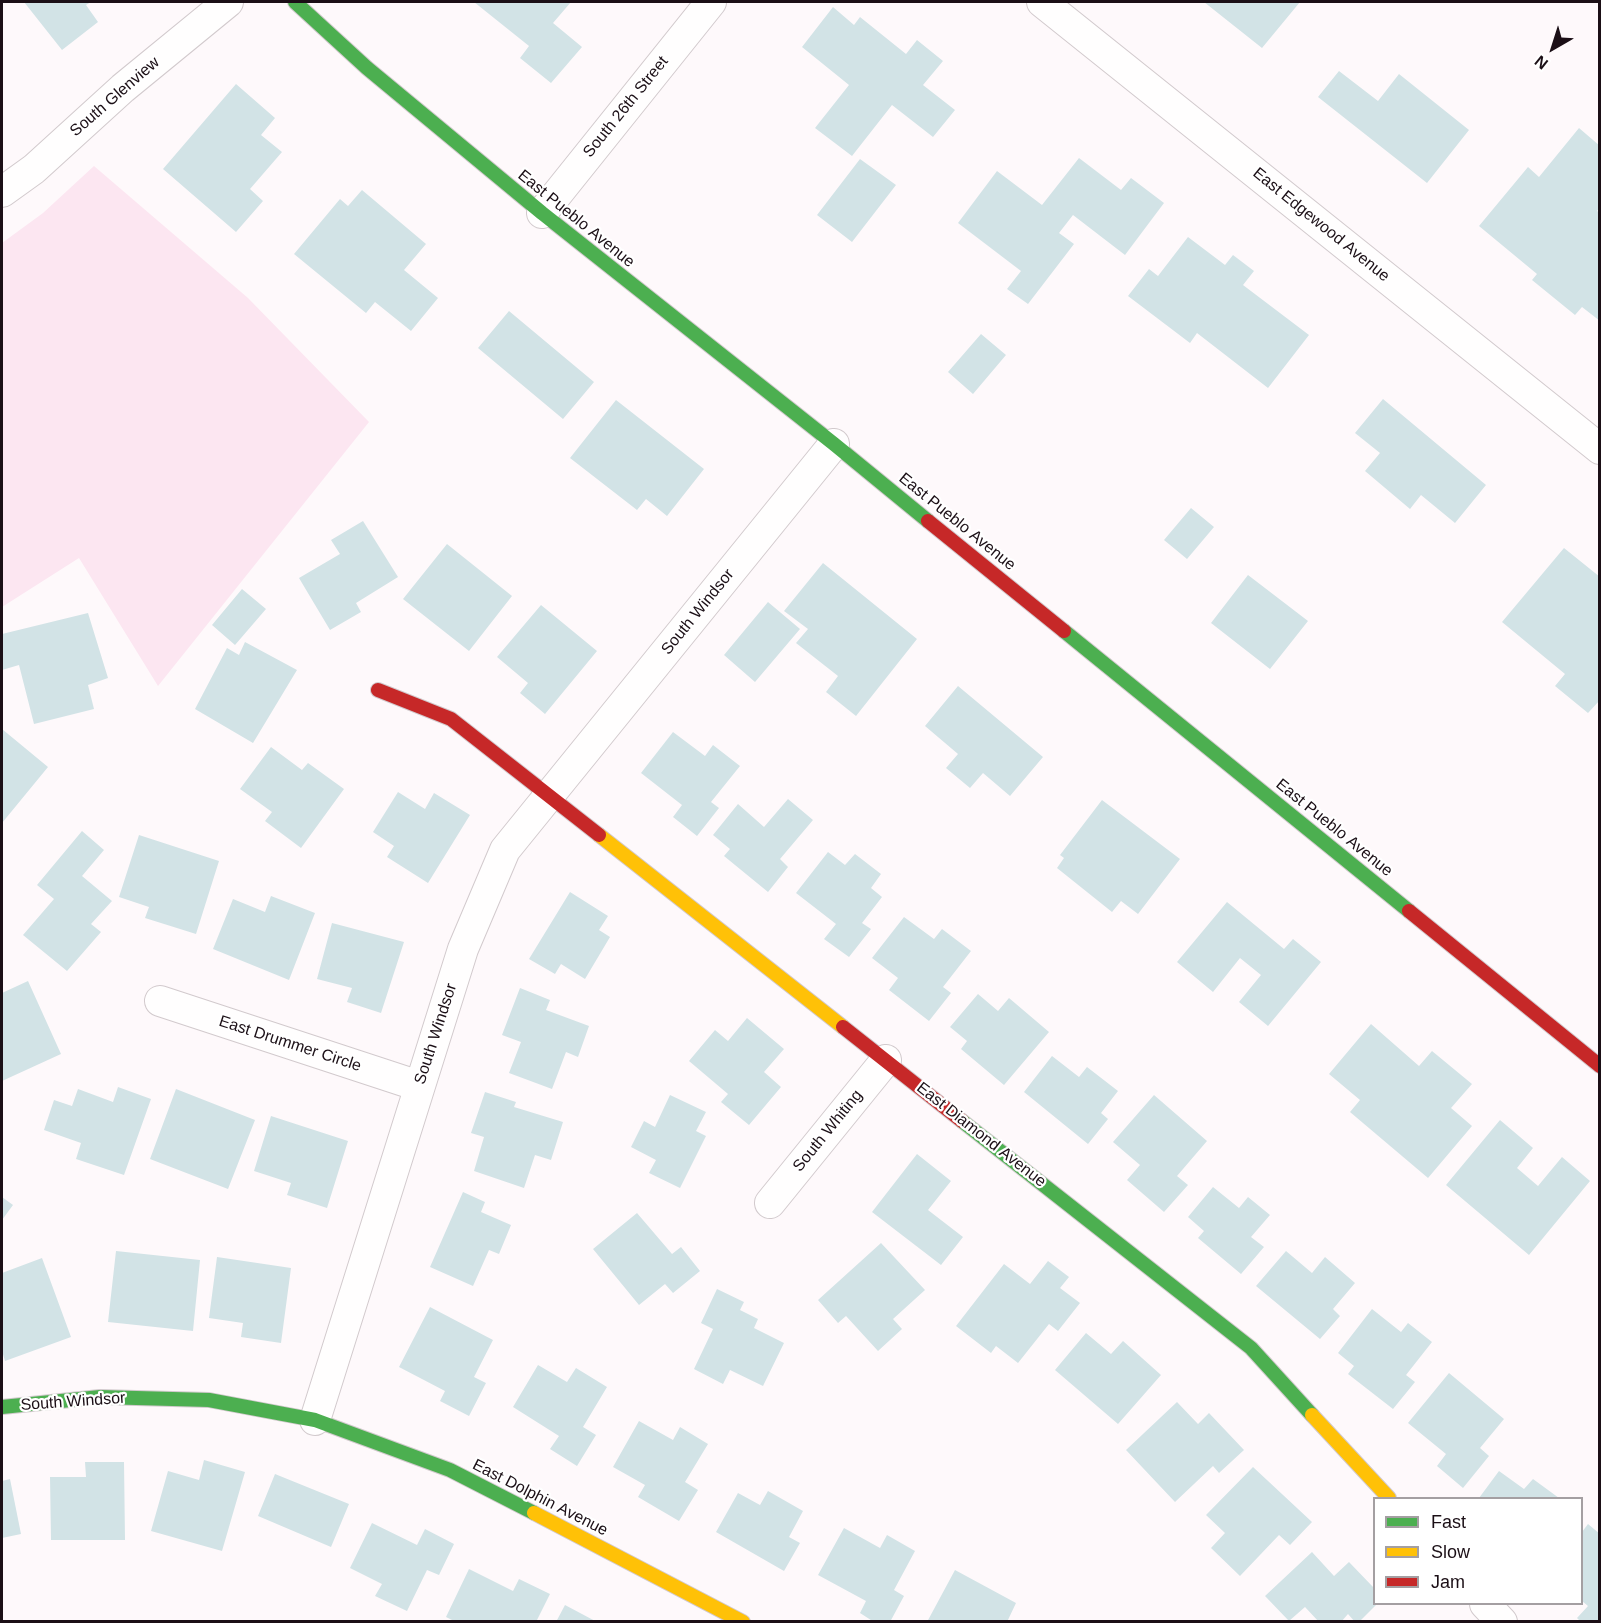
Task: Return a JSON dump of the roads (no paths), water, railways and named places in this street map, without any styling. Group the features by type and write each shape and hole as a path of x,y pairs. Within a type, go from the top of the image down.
{"street":[{"name":"South Glenview","path":"2,192 34,170 123,88 228,2"},
{"name":"East Pueblo Avenue","path":"295,2 366,68 542,213 834,444 1599,1066"},
{"name":"South 26th Street","path":"542,213 711,2"},
{"name":"East Edgewood Avenue","path":"1042,2 1599,449"},
{"name":"South Windsor","path":"2,1407 100,1397 209,1400 315,1420 463,949 505,850 834,444"},
{"name":"East Diamond Avenue","path":"378,690 451,719 1251,1348 1388,1497"},
{"name":"East Drummer Circle","path":"160,1001 419,1086"},
{"name":"South Whiting","path":"770,1203 886,1060"},
{"name":"East Dolphin Avenue","path":"315,1420 450,1470 743,1622"},
{"path":"1486,1605 1502,1622"}]}
